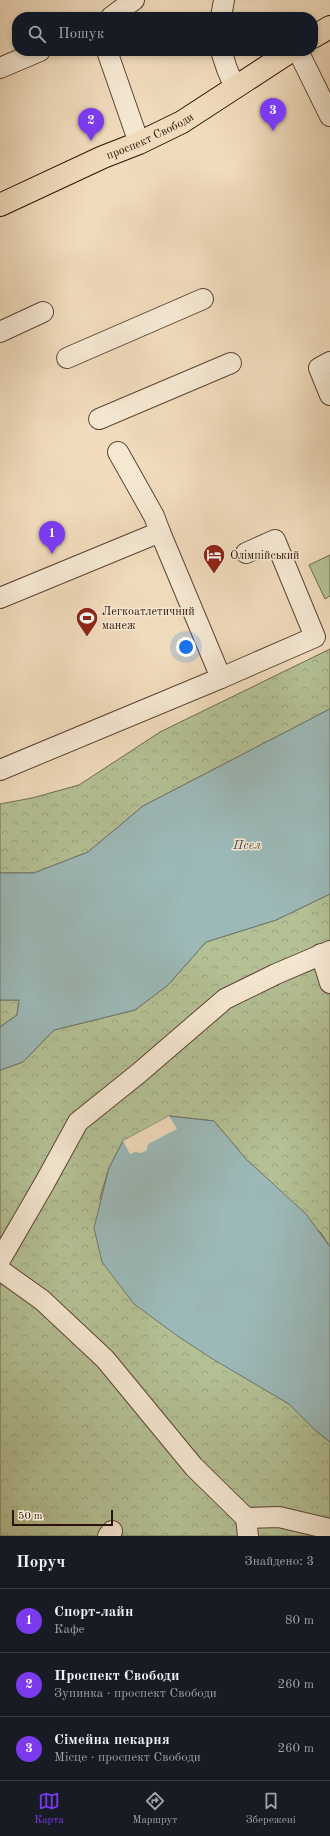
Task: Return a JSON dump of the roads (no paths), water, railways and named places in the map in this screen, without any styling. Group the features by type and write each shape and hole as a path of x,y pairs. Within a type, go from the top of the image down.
{"main road":[{"name":"проспект Свободи","path":"0,204 103,157 139,143 182,122 284,56"}],"street":[{"path":"118,12 134,0"},
{"path":"222,12 224,0"},
{"path":"0,68 28,56"},
{"path":"109,56 139,143"},
{"path":"223,56 235,88"},
{"path":"300,56 330,116"},
{"path":"67,358 203,299"},
{"path":"0,332 43,312"},
{"path":"330,362 319,368 330,395"},
{"path":"99,418 232,363"},
{"path":"118,452 154,516 221,678"},
{"path":"0,598 160,532"},
{"path":"0,770 221,678 315,637 275,540 246,553"},
{"path":"0,1260 78,1122 139,1073 225,999 326,952 330,983"},
{"path":"0,1270 42,1300 105,1359 194,1467 247,1527 279,1517 330,1529"}],"water":[{"name":"Псел","path":"330,709 330,894 276,920 206,942 168,985 135,1010 54,1030 23,1062 0,1070 0,1027 17,1015 19,1000 0,1000 0,873 34,873 88,852 143,806"},
{"path":"169,1116 214,1121 246,1159 306,1214 330,1247 330,1442 315,1430 289,1404 211,1358 134,1304 102,1262 94,1228 109,1168 123,1141"}],"place":[{"name":"Сімейна пекарня","path":"273,131"},
{"name":"Проспект Свободи","path":"91,141"},
{"name":"Спорт-лайн","path":"52,554"},
{"name":"Олімпійський","path":"214,574"},
{"name":"Легкоатлетичний манеж","path":"87,638"}]}
